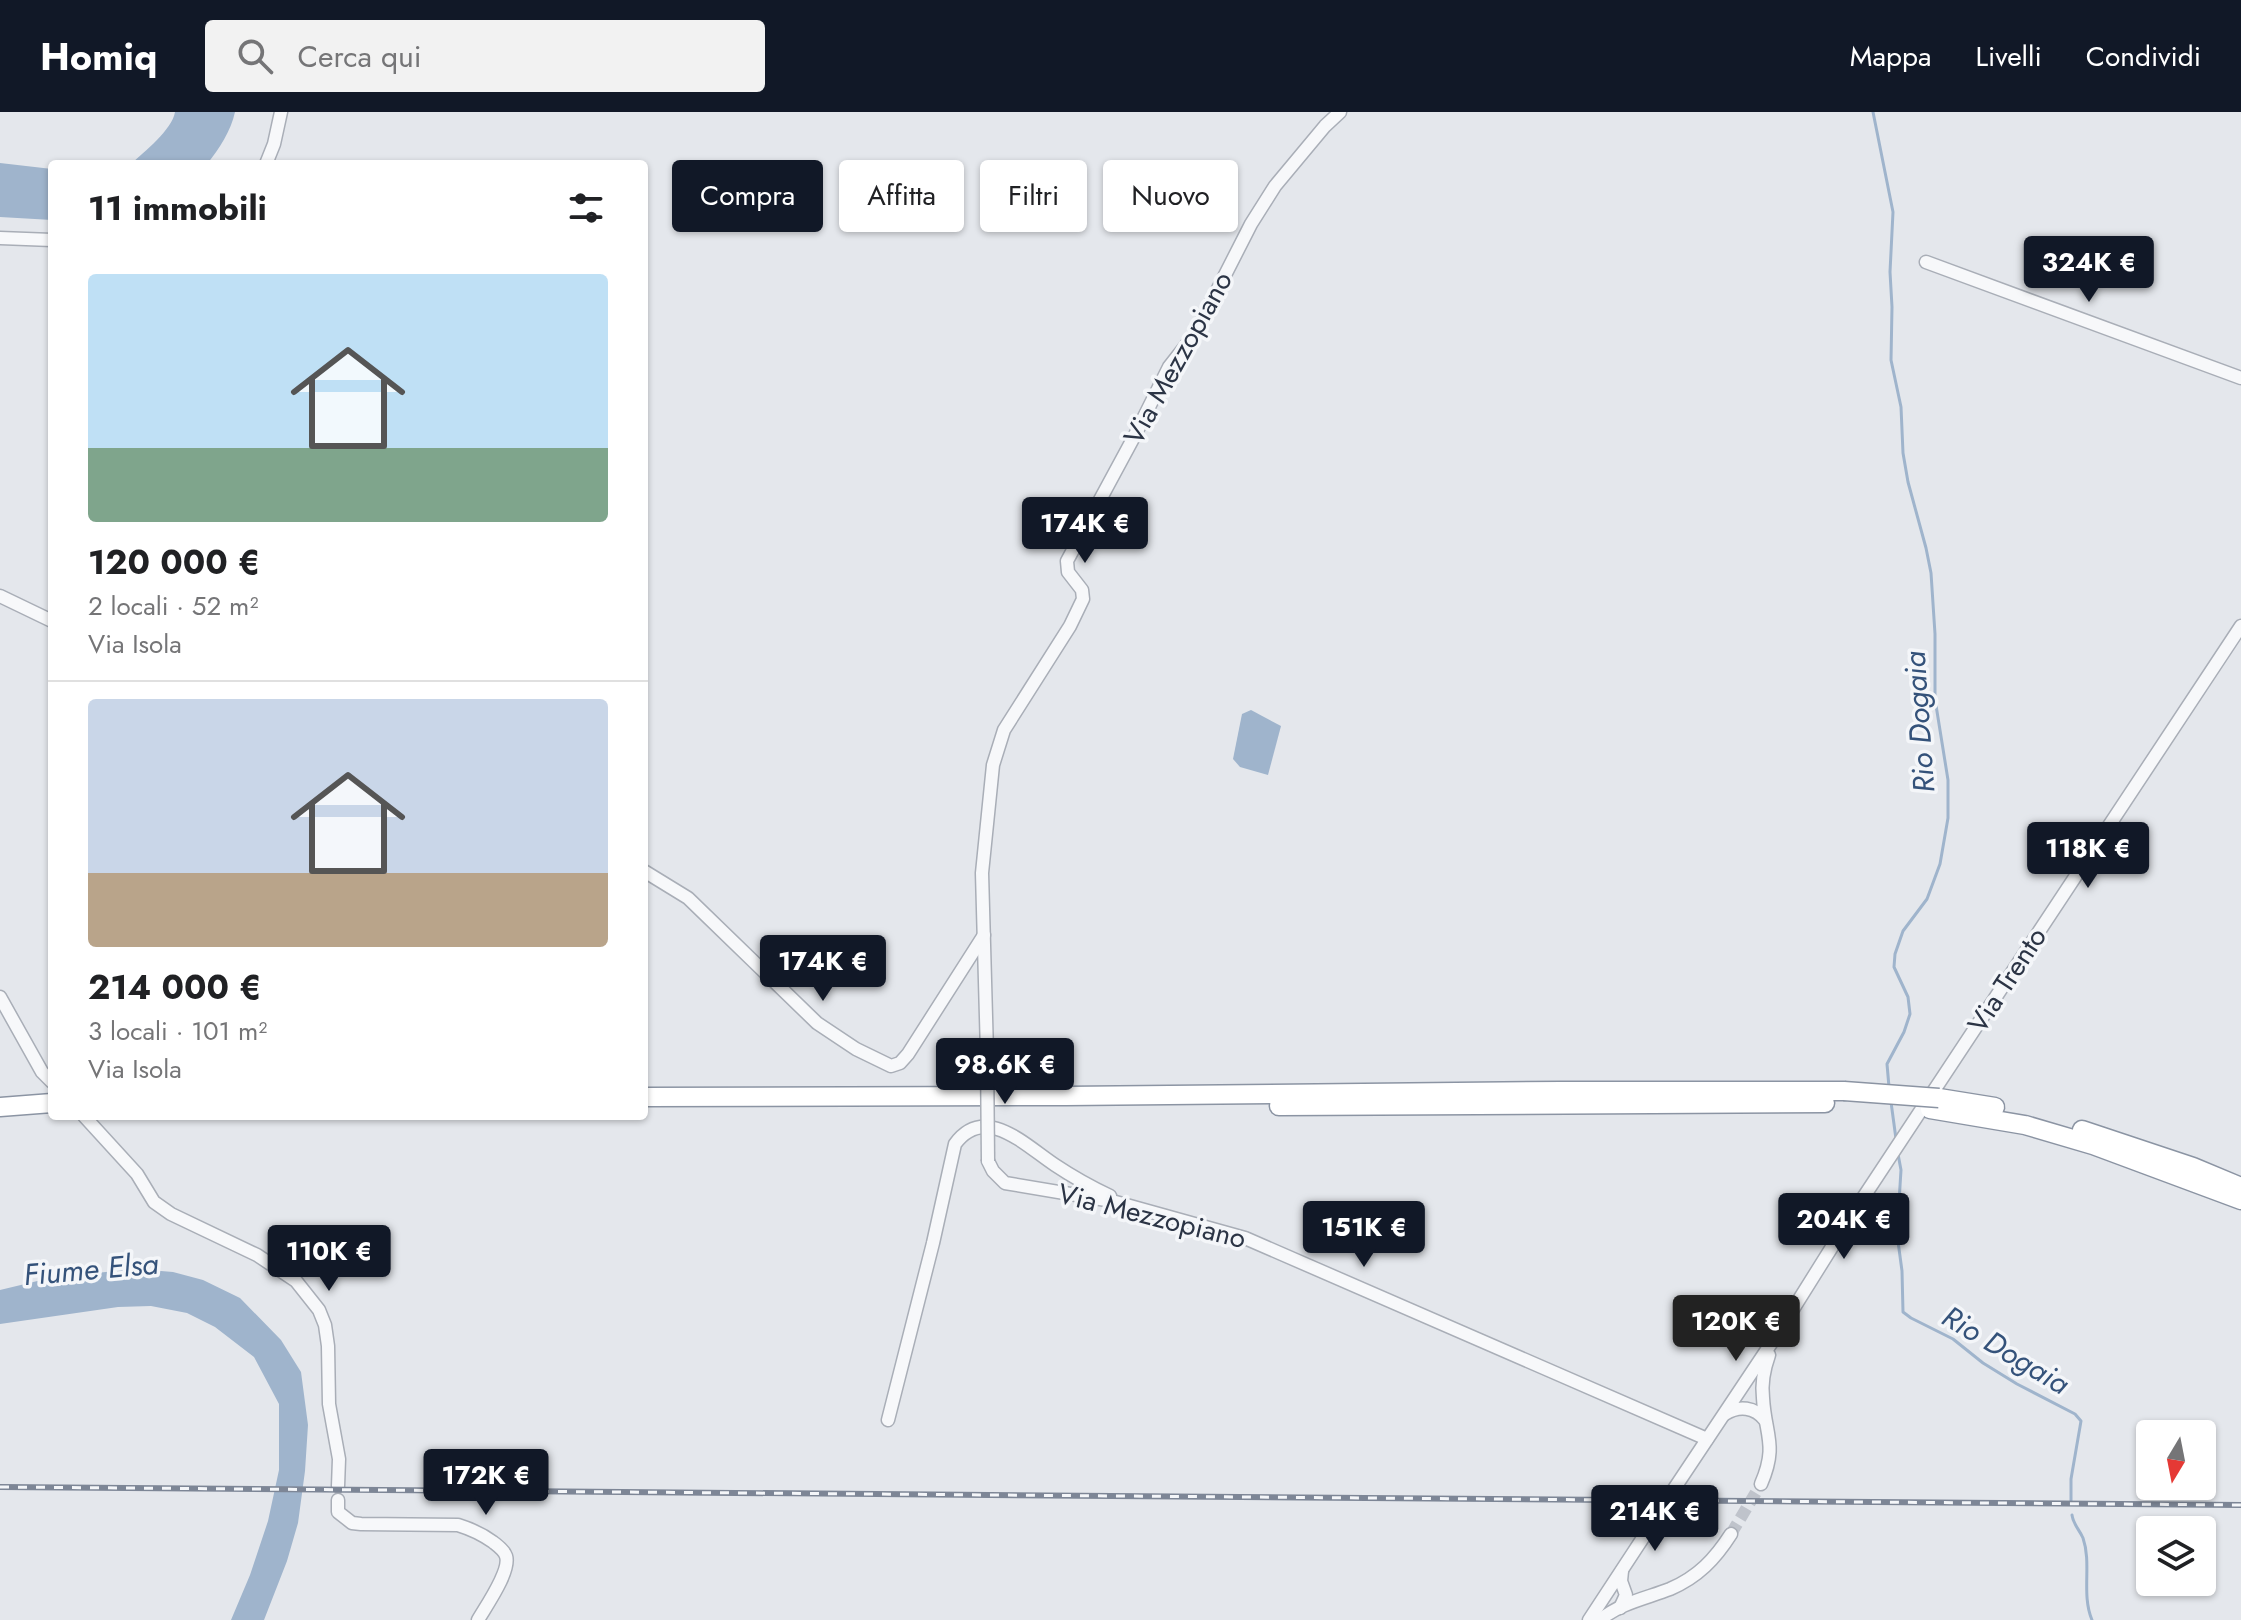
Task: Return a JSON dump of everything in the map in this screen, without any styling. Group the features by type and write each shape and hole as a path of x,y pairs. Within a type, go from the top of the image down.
{"highway":[{"path":"648,1097 1592,1091 1843,1097 2002,1108 2103,1135 2241,1187"},
{"path":"648,1108 1012,1108 1843,1097"},
{"path":"0,1118 48,1104"},
{"path":"1934,1104 2093,1145 2241,1200"},
{"path":"0,1107 48,1113"}],"street":[{"path":"268,160 281,112"},
{"name":"Via Mezzopiano","path":"1340,112 1275,186 1251,224 1195,334 1169,367 1114,476 1072,550 1066,567 1082,590 1083,599 1070,626 1016,709 997,748 982,873 988,1161 1005,1183 1112,1201 1245,1238 1707,1439"},
{"path":"0,238 48,240"},
{"path":"1926,262 2241,378"},
{"path":"0,596 48,619"},
{"name":"Via Trento","path":"1780,1330 1879,1174 2241,626"},
{"path":"648,873 688,898 817,1023 856,1049 891,1066 900,1063 908,1054 985,932"},
{"path":"0,997 48,1078"},
{"path":"88,1120 137,1174 154,1202 171,1214 257,1255 296,1281 319,1310 328,1346 329,1404 339,1459 338,1486"},
{"path":"888,1420 955,1144 964,1133 994,1127 1030,1146 1081,1182 1134,1207"},
{"path":"1761,1484 1771,1442 1763,1397 1763,1373 1780,1330"},
{"path":"1668,1498 1722,1416 1739,1402 1780,1330"},
{"path":"1739,1402 1757,1405 1763,1397"},
{"path":"1739,1402 1758,1412 1768,1427"},
{"path":"338,1500 338,1512 352,1523 458,1525 472,1529 498,1546 505,1553 507,1562 478,1620"},
{"path":"1620,1608 1607,1602 1617,1588 1623,1568 1656,1518"},
{"path":"1600,1620 1620,1608 1681,1583 1705,1568 1718,1555 1731,1534"},
{"path":"1617,1588 1640,1595 1653,1595"},
{"path":"1589,1620 1617,1588"}],"water":[{"path":"175,112 235,112 224,140 210,160 135,160 173,119"},
{"path":"0,163 48,169 48,220 0,217"},
{"path":"1251,710 1281,726 1268,775 1240,767 1233,759 1242,714"},
{"path":"137,1269 173,1272 203,1280 240,1298 281,1340 301,1372 308,1425 298,1523 264,1620 231,1620 268,1521 279,1470 279,1404 254,1357 215,1327 187,1313 151,1306 118,1307 0,1324 0,1290 54,1277"}],"waterway":[{"name":"Rio Dogaia","path":"1873,112 1893,212 1891,360 1901,407 1908,482 1931,573 1935,699 1948,780 1948,818 1940,864 1927,899 1903,931 1895,954 1894,967 1908,997 1910,1014 1887,1064 1889,1087"},
{"name":"Rio Dogaia","path":"1891,1102 1896,1139"},
{"name":"Rio Dogaia","path":"1898,1154 1901,1170 1897,1234 1903,1312 1953,1339 2017,1384 2075,1414 2081,1421 2071,1479 2071,1502"},
{"name":"Rio Dogaia","path":"2072,1515 2086,1548 2087,1600 2092,1620"}],"tunnel":[{"path":"1731,1534 1761,1484"}],"railway":[{"path":"0,1487 2241,1505"}],"water label":[{"name":"Fiume Elsa","path":"91,1269"}]}
